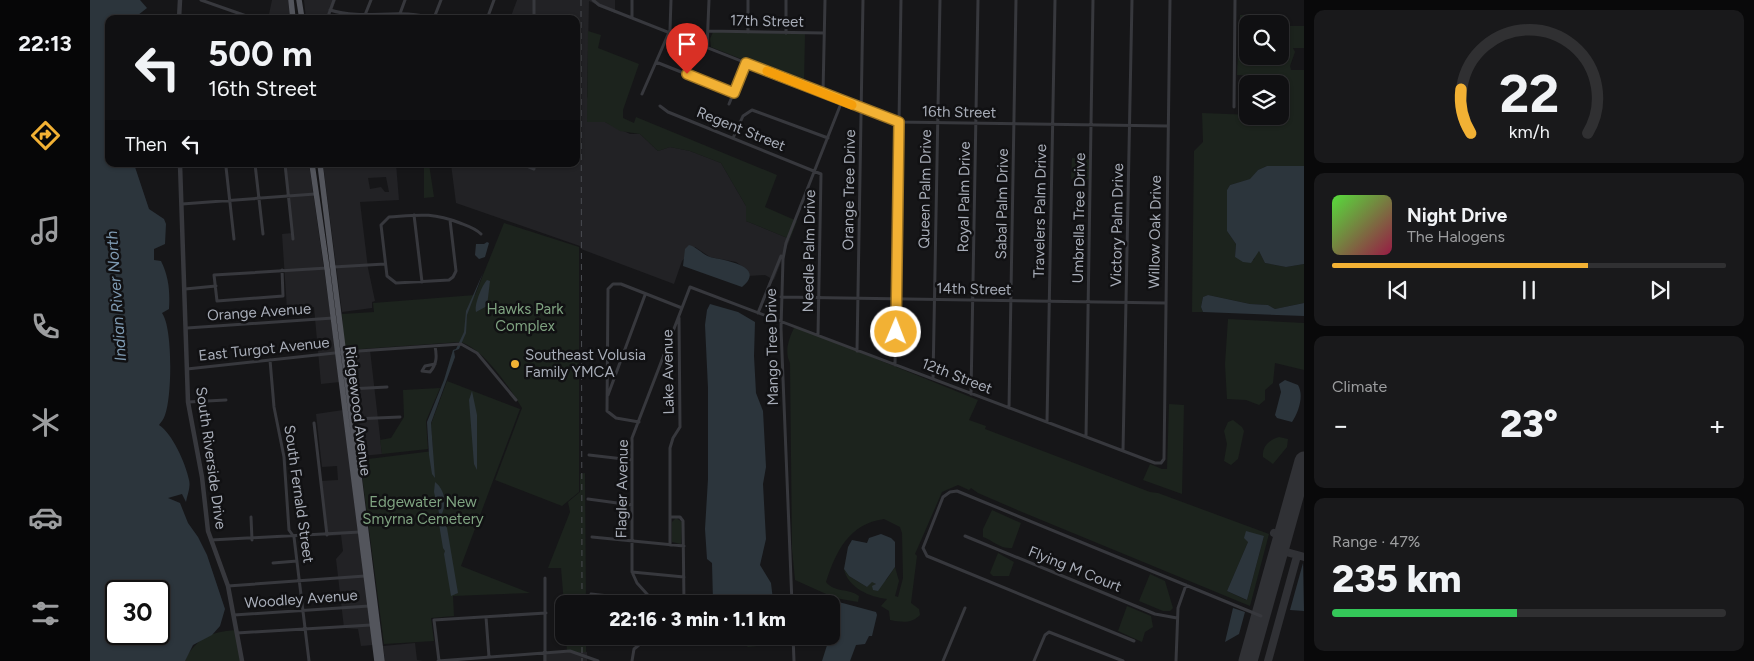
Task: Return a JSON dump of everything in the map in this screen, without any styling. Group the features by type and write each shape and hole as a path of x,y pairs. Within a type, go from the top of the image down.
{"main road":[{"path":"294,15 296,1"},
{"path":"296,1 301,15"},
{"path":"312,167 324,246 330,267"},
{"name":"Ridgewood Avenue","path":"320,167 334,318 341,352"},
{"name":"Ridgewood Avenue","path":"330,267 335,286 353,452 357,457 382,661"},
{"name":"Ridgewood Avenue","path":"349,420 354,488 376,661"},
{"path":"354,488 357,492 361,523 365,527"},
{"path":"360,533 363,538 367,566 370,569"}],"street":[{"path":"179,15 180,0"},
{"path":"201,0 244,15"},
{"path":"328,15 334,0"},
{"path":"371,0 365,15 400,13 425,15"},
{"path":"400,13 405,0"},
{"path":"436,15 441,0"},
{"path":"488,15 494,0"},
{"path":"534,0 534,15"},
{"path":"632,0 632,18"},
{"path":"642,94 668,32 671,0"},
{"path":"708,48 709,0"},
{"path":"748,0 748,32"},
{"path":"786,0 786,33"},
{"path":"823,93 825,0"},
{"name":"Orange Tree Drive","path":"857,350 863,0"},
{"path":"896,365 901,0"},
{"name":"Queen Palm Drive","path":"932,379 940,0"},
{"name":"Royal Palm Drive","path":"971,394 978,0"},
{"name":"Sabal Palm Drive","path":"1009,408 1016,0"},
{"name":"Travelers Palm Drive","path":"1047,422 1055,0"},
{"name":"Umbrella Tree Drive","path":"1086,436 1093,0"},
{"name":"Victory Palm Drive","path":"1124,451 1132,0"},
{"name":"Willow Oak Drive","path":"1161,463 1164,459 1170,0"},
{"path":"1234,107 1235,0"},
{"name":"16th Street","path":"593,1 899,122 1168,126"},
{"path":"330,10 345,15"},
{"name":"17th Street","path":"709,31 824,33"},
{"path":"656,62 734,93"},
{"path":"729,104 746,63"},
{"name":"Mango Tree Drive","path":"792,595 781,322 784,251 842,101"},
{"name":"Regent Street","path":"660,106 668,112 815,170"},
{"path":"734,138 743,116 752,110 828,138"},
{"name":"South Riverside Drive","path":"180,167 188,402 211,540 228,586 242,661"},
{"path":"226,167 234,239"},
{"path":"255,167 263,234"},
{"path":"285,167 293,239"},
{"name":"Needle Palm Drive","path":"815,170 822,177 818,336"},
{"path":"182,204 316,194"},
{"path":"450,220 456,274 449,280 396,284 387,276 381,225 388,217 431,214 450,220 476,230 481,234"},
{"path":"414,215 422,282"},
{"path":"758,313 784,251"},
{"path":"282,270 283,296 217,301 214,275 282,270 385,264"},
{"path":"639,422 612,417 607,411 608,290 613,284 621,284 682,308"},
{"path":"185,288 216,286"},
{"name":"12th Street","path":"690,287 1155,463 1161,463"},
{"name":"Flagler Avenue","path":"632,572 632,438 690,287"},
{"path":"607,398 646,295"},
{"name":"14th Street","path":"781,297 1165,303"},
{"name":"Lake Avenue","path":"670,544 670,448 673,438 680,427 679,315"},
{"name":"Orange Avenue","path":"187,328 334,318"},
{"name":"East Turgot Avenue","path":"187,369 341,352 459,344 477,353 516,400"},
{"path":"435,346 437,354 435,364"},
{"name":"South Fernald Street","path":"270,360 274,407 284,457 289,530 294,537 310,661"},
{"path":"345,388 387,387"},
{"path":"188,402 226,400"},
{"path":"349,420 400,417"},
{"path":"314,423 327,535"},
{"path":"589,455 632,460"},
{"path":"1134,641 927,556 923,548 943,497 950,492 957,492 1261,616"},
{"path":"588,499 632,504"},
{"path":"251,517 252,540"},
{"path":"671,517 682,519 684,595"},
{"path":"211,540 252,540 360,533"},
{"name":"Flying M Court","path":"965,536 1155,614 1177,618"},
{"path":"592,537 684,546"},
{"path":"272,563 297,561"},
{"path":"632,572 684,578"},
{"path":"632,572 637,583 648,595"},
{"path":"228,586 365,576"},
{"path":"544,578 546,613 545,661"},
{"path":"1176,661 1178,603 1186,585"},
{"path":"591,594 599,595"},
{"name":"Woodley Avenue","path":"234,615 369,606"},
{"path":"944,661 965,608"},
{"path":"546,613 434,620 438,661 576,652 598,661"},
{"path":"486,617 489,657"},
{"path":"237,633 371,625"},
{"path":"1034,661 1045,635 1049,632 1123,661"},
{"path":"632,661 634,649 639,645"},
{"path":"793,645 794,661"}],"shaded area":[{"path":"272,0 290,0 292,15 269,15"},
{"path":"304,0 336,0 330,15 306,15"},
{"path":"517,0 615,0 615,13 589,1 587,97 605,122 630,134 640,134 658,151 670,147 690,151 721,163 746,206 746,221 790,239 774,280 765,275 748,276 746,269 736,262 710,257 695,247 682,261 674,284 581,249 580,246 456,203 451,167 580,167 580,15 511,15"},
{"path":"286,167 309,167 340,382 321,384 314,307 287,309 282,234 292,233"},
{"path":"323,167 396,167 399,200 360,202 368,268 375,301 372,302 372,308 342,312","holes":["386,177 389,192 385,192 381,187 370,189 368,178"]},
{"path":"370,350 382,454 360,456 345,351"},
{"path":"343,410 373,645 361,646 358,629 344,628 336,559 343,551 341,535 328,536 321,481 338,480 337,466 322,467 316,414"},
{"path":"415,643 417,660 423,661 385,661 383,646"},
{"path":"587,652 587,661 543,661 543,653"}],"green space":[{"path":"1289,26 1304,26 1304,48 1293,48 1295,52 1290,66 1291,70 1304,70 1304,166 1267,166 1258,170 1251,179 1230,185 1227,190 1227,231 1236,244 1235,257 1254,260 1255,255 1259,251 1265,263 1286,267 1304,264 1304,303 1275,309 1268,305 1250,304 1208,295 1203,297 1201,307 1203,312 1192,312 1194,151 1203,142 1202,113 1239,114 1239,125 1289,125 1289,75 1237,75 1239,35 1239,65 1289,65"},
{"path":"588,31 601,35 598,48 639,64 623,110 623,118 634,123 636,117 777,175 765,207 797,221 790,239 746,221 746,206 721,163 690,151 670,147 658,151 640,134 620,131 605,122 587,122"},
{"path":"713,32 805,34 804,84 711,47 710,39"},
{"path":"1072,158 1089,159 1089,179 1071,179"},
{"path":"422,167 429,167 434,197 424,198"},
{"name":"Hawks Park Complex","path":"504,223 579,247 579,492 562,506 495,480 522,408 495,370 469,345 460,342 347,350 344,345 342,314 374,312 373,303 475,295"},
{"path":"1228,319 1304,323 1304,370 1275,363 1273,383 1265,390 1265,400 1259,405 1246,400 1227,399 1225,364"},
{"path":"795,326 978,400 969,420 986,426 985,429 1150,492 1158,493 1269,534 1250,606 1022,512 978,493 971,488 969,490 958,485 942,492 915,554 917,556 911,603 919,609 920,615 917,618 906,622 890,620 889,611 881,606 887,599 867,594 855,586 846,576 844,569 849,576 867,587 872,581 876,584 873,590 887,579 895,567 899,581 895,596 898,597 903,578 902,533 900,527 884,519 872,522 853,533 834,560 826,582 834,588 859,596 858,602 840,599 840,595 828,595 795,580 792,549 790,363 787,354 789,340","holes":["1264,536 1246,600 1227,591 1248,542"]},
{"name":"Edgewater New Smyrna Cemetery","path":"447,381 520,409 461,566 530,593 453,596 454,616 431,618 434,641 384,644 360,460 433,451 431,424"},
{"path":"440,388 426,421 428,449 382,454 380,440 391,438 404,417 403,390"},
{"path":"1169,404 1184,405 1182,494 1143,480 1150,464 1167,469"},
{"path":"1233,420 1244,431 1238,459 1231,465 1224,461 1227,444 1224,431 1228,422"},
{"path":"1279,437 1288,439 1287,447 1273,464 1263,457 1264,450 1269,442"},
{"path":"585,473 586,595 563,595 561,568 548,568 570,512 568,502 580,492 580,474"},
{"path":"992,510 1021,523 1012,548 1000,546 983,537 983,529"},
{"path":"676,518 682,522 681,544 672,542 672,522"},
{"path":"998,553 1014,562 1009,576 993,576 990,573"},
{"path":"1150,574 1165,581 1173,608 1170,611 1163,611 1139,601"},
{"path":"1127,606 1151,616 1153,627 1145,632 1142,642 1118,631"},
{"path":"236,630 241,661 183,661 194,647 205,638 218,632"},
{"path":"567,645 586,645 586,652 567,652"},
{"path":"746,645 767,645 748,647"}],"water":[{"name":"Indian River North","path":"90,0 140,0 147,8 138,15 105,15 105,167 135,167 149,209 164,219 166,224 165,244 154,249 154,260 161,261 166,273 169,297 169,309 162,313 166,321 170,347 169,394 165,416 159,425 169,435 178,449 190,486 186,502 182,494 168,498 180,503 188,523 198,537 207,555 225,609 220,626 212,635 193,645 185,661 90,661"},
{"path":"1267,166 1304,166 1304,264 1286,267 1265,263 1259,251 1251,263 1243,262 1235,257 1236,244 1227,231 1227,190 1230,185 1250,179 1258,170"},
{"path":"489,243 485,257 479,259 475,255 476,244"},
{"path":"689,245 710,257 740,265 750,273 749,280 742,287 683,266 685,249"},
{"path":"483,273 467,315 466,333 459,349 454,351 455,357 431,423 435,478 432,474 429,455 427,422 444,380 453,350 456,349 464,332 466,311"},
{"path":"487,280 490,281 487,306 476,312 479,295"},
{"path":"1208,295 1250,304 1268,305 1275,309 1304,303 1304,316 1203,312 1201,307 1203,297"},
{"path":"710,304 738,312 755,322 756,393 763,411 766,467 763,484 766,539 760,565 771,583 772,595 713,595 712,563 707,559 705,529 708,479 708,388 705,325 707,310"},
{"path":"1285,380 1298,385 1301,394 1299,409 1292,422 1277,418 1275,415 1281,392 1279,384"},
{"path":"472,391 477,415 477,470 474,464 469,400"},
{"path":"435,482 439,485 444,499 444,508 440,517 434,492"},
{"path":"442,519 447,528 458,593 451,596 439,524"},
{"path":"1246,531 1264,536 1247,600 1227,591 1248,542 1244,538"},
{"path":"881,534 895,542 895,567 878,591 873,590 872,586 876,584 872,582 867,587 849,576 844,569 848,547 852,540 867,543 869,538"},
{"path":"1303,563 1304,611 1290,610"},
{"path":"840,602 876,612 872,636 869,636 865,644 856,645 850,661 822,661 827,645 840,645"},
{"path":"1233,608 1245,612 1239,634 1225,642"}],"taxiway":[{"path":"1274,533 1283,537"},
{"path":"1279,550 1304,557"},
{"path":"1268,661 1297,556"}],"runway":[{"path":"1248,661 1304,461"}],"railway":[{"path":"581,0 582,595"},
{"path":"582,645 582,661"}],"slow traffic":[{"path":"767,71 852,105"}],"place":[{"name":"Southeast Volusia Family YMCA","path":"515,364"}],"route":[{"path":"687,74 734,93 746,63 899,122 896,332"}]}
